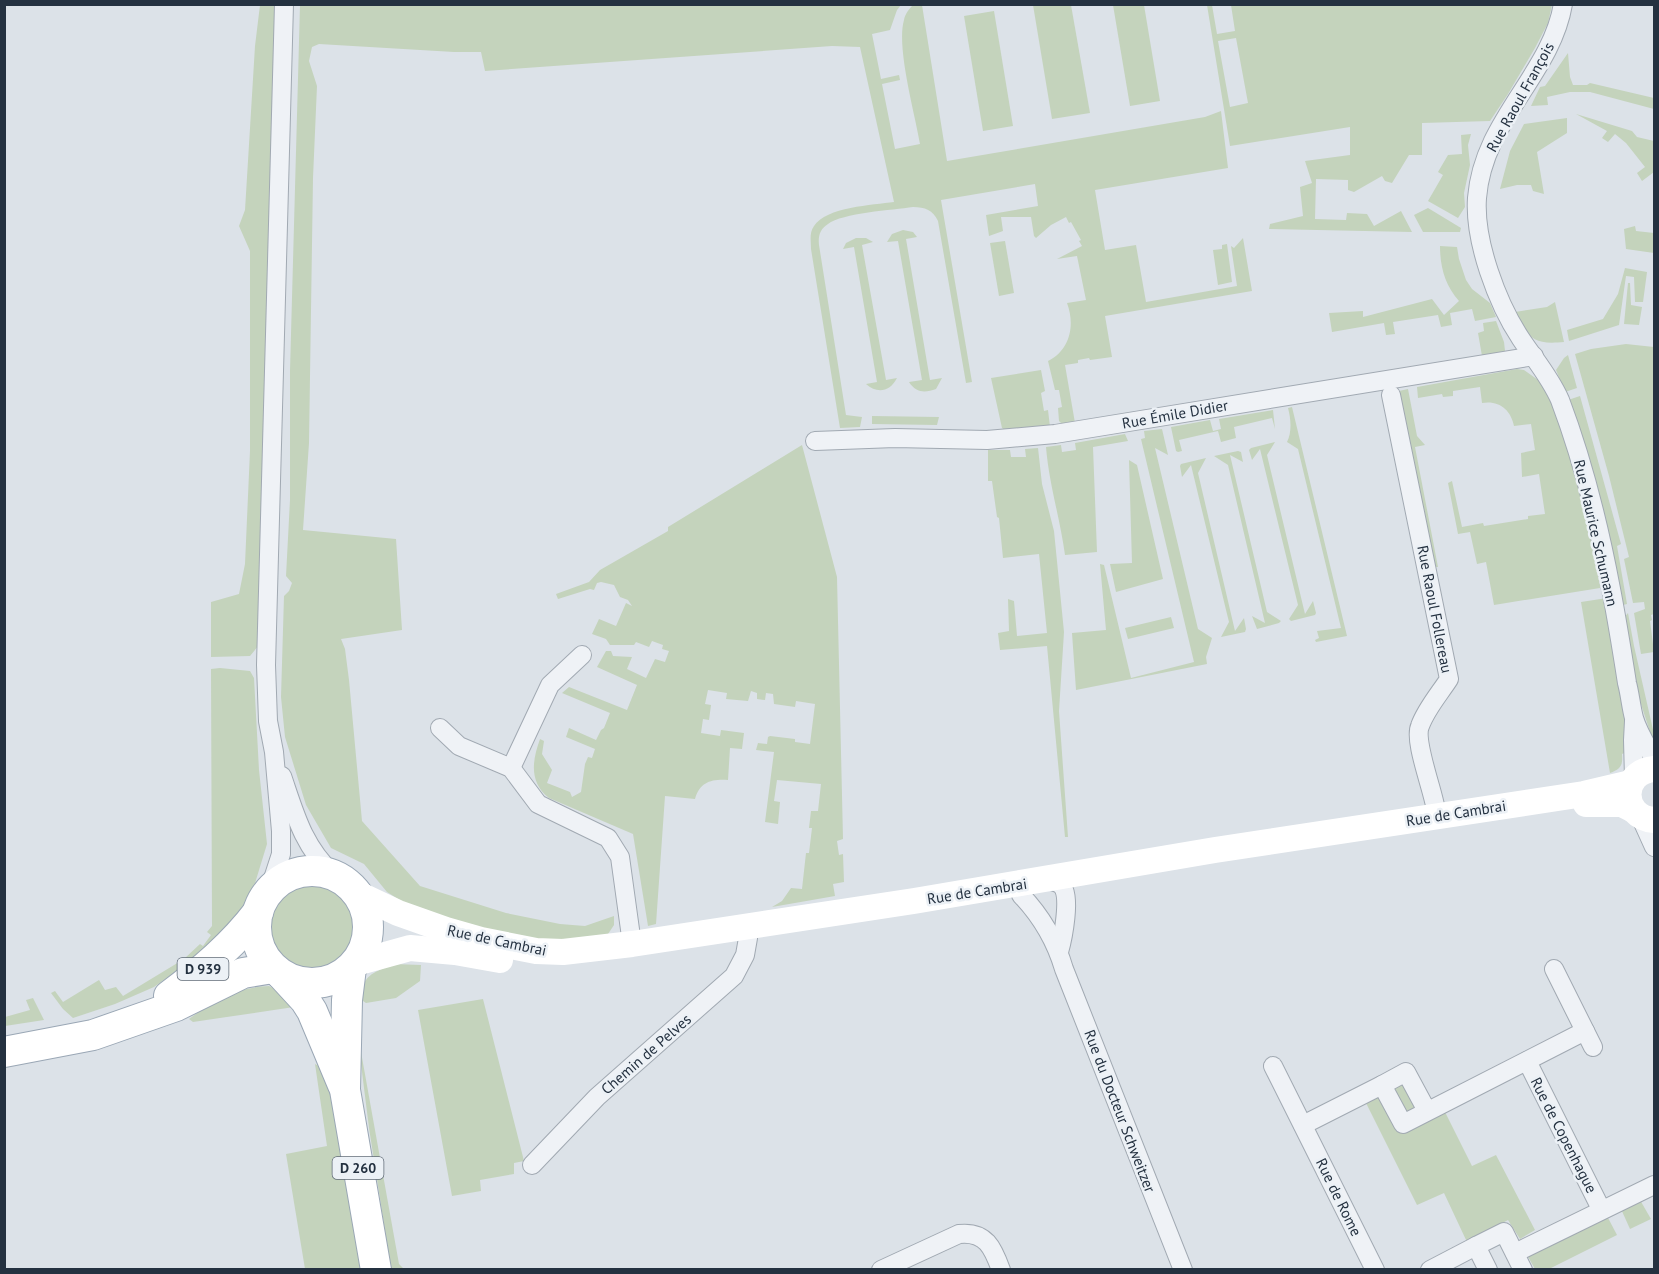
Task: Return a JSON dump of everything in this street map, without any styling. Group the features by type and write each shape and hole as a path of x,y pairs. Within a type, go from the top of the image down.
{"main road":[{"name":"Rue de Cambrai","path":"353,966 410,948 455,952 529,965 556,966 585,963 1021,895 1054,884 1215,850 1601,790 1640,777"},
{"path":"1640,777 1629,798 1642,815"},
{"name":"Rue de Cambrai","path":"358,894 398,913 446,930 536,951 563,952 1054,884 1582,804 1622,804 1642,815"},
{"path":"310,870 333,874 350,885 358,894 369,923 366,945 353,966 339,976 325,982 295,981 277,971 261,951 256,932 263,901 287,876 310,870"},
{"name":"D 939","path":"141,1018 194,977 230,945 263,901"},
{"name":"D 260","path":"353,966 346,1000 345,1090 376,1269"},
{"name":"D 939","path":"4,1052 93,1035 176,1006 243,973 277,971"},
{"name":"D 260","path":"277,971 305,1000 312,1011 345,1090"}],"street":[{"path":"263,901 281,854 274,752 268,721 266,665 284,4"},
{"name":"Rue Raoul François","path":"1533,356 1510,321 1491,277 1480,240 1477,199 1480,178 1494,139 1547,51 1558,27 1563,4"},
{"name":"Rue Émile Didier","path":"814,441 895,438 987,440 1040,436 1533,356"},
{"name":"Rue Maurice Schumann","path":"1533,356 1547,373 1559,399 1590,497 1611,590 1634,719"},
{"name":"Rue Raoul Follereau","path":"1391,395 1449,679 1419,726 1418,738 1436,803 1437,816"},
{"path":"511,768 550,685 582,655"},
{"path":"1634,719 1654,759"},
{"path":"1634,719 1632,740 1640,777"},
{"path":"440,728 459,746 511,768 538,804 608,838 620,857 632,944"},
{"path":"274,752 297,819 310,847 318,860 333,874"},
{"path":"1642,815 1654,846"},
{"path":"1054,884 1066,901 1063,938 1059,952"},
{"name":"Rue du Docteur Schweitzer","path":"1021,895 1037,915 1059,952 1183,1269"},
{"name":"Chemin de Pelves","path":"532,1165 597,1097 734,976 745,955 748,938"},
{"name":"Rue de Copenhague","path":"1382,1085 1403,1124 1527,1061 1589,1039 1554,969"},
{"name":"Rue de Copenhague","path":"1527,1061 1601,1209"},
{"name":"Rue de Rome","path":"1273,1066 1375,1269"},
{"path":"1303,1125 1406,1072 1427,1111"},
{"path":"1430,1269 1504,1232 1519,1261 1601,1209 1654,1185"},
{"path":"881,1269 959,1234 966,1233 980,1236 993,1248 1001,1269"},
{"path":"1476,1246 1488,1269"}],"green space":[{"path":"260,5 275,5 259,645 250,656 211,657 211,602 239,594 245,564 250,451 250,251 239,226 245,210 255,46"},
{"path":"300,5 901,5 890,30 872,34 881,79 899,75 900,80 882,84 895,149 920,144 904,63 902,32 909,10 913,5 922,5 947,161 1205,117 1221,111 1228,168 1095,190 1105,250 1136,245 1146,302 1237,286 1231,246 1234,248 1243,238 1252,291 1105,316 1112,357 1090,360 1089,358 1065,365 1075,423 1063,425 1059,421 1058,408 1062,407 1059,390 1055,390 1048,361 1062,350 1069,336 1071,319 1067,303 1086,300 1077,256 1057,259 1082,246 1079,241 1081,240 1066,217 1051,225 1036,238 1031,217 1001,217 1003,231 989,236 986,215 1038,206 1035,184 941,200 972,382 966,383 938,221 934,214 925,209 913,207 844,217 825,226 819,236 846,415 862,417 860,427 840,428 811,249 811,231 820,220 839,211 894,202 860,47 832,46 485,71 481,52 319,44 312,47 309,61 317,86 313,178 309,443 303,530 396,539 402,630 341,639 345,649 349,680 362,821 420,886 506,913 560,924 585,926 614,916 614,925 608,934 599,939 567,942 521,938 417,911 387,892 364,864 331,848 306,805 285,737 281,697 284,596 292,583 286,576 290,500 290,371"},
{"path":"1033,5 1071,5 1090,113 1052,119"},
{"path":"1113,5 1144,5 1160,101 1130,106"},
{"path":"1207,5 1212,5 1217,34 1235,31 1231,5 1552,5 1548,23 1535,48 1490,121 1422,123 1422,155 1409,155 1392,183 1385,181 1382,176 1354,192 1348,190 1348,180 1316,179 1315,219 1346,220 1347,213 1367,214 1374,226 1401,211 1412,232 1269,229 1270,224 1303,216 1300,187 1312,183 1305,161 1350,155 1350,127 1230,146","holes":["1236,38 1248,103 1230,107 1218,41"]},
{"path":"994,11 1013,126 983,131 964,16"},
{"path":"1568,53 1573,85 1590,83 1654,98 1654,109 1590,92 1570,92 1547,97 1548,105 1531,106 1540,87 1545,86"},
{"path":"1576,114 1632,131 1637,137 1654,141 1654,172 1642,181 1637,173 1645,167 1626,143 1615,134 1608,142 1602,138 1607,131"},
{"path":"1567,118 1567,133 1537,152 1544,194 1533,191 1531,185 1500,189 1510,151 1524,124"},
{"path":"1471,134 1468,145 1470,165 1464,193 1465,207 1458,218 1428,201 1443,175 1438,172 1448,155 1462,154 1461,135"},
{"path":"1428,208 1461,228 1460,232 1423,232 1414,215"},
{"path":"1635,226 1636,231 1654,233 1654,253 1626,249 1624,229"},
{"path":"903,230 913,232 917,237 906,239 930,380 942,378 936,389 928,391 918,390 909,382 922,380 898,241 887,242 892,234"},
{"path":"856,238 866,238 873,242 862,245 886,380 897,378 891,386 883,390 874,389 866,384 877,382 854,247 843,249 846,243"},
{"path":"1005,241 1014,293 999,296 990,243"},
{"path":"1227,244 1232,282 1218,285 1213,250 1222,249 1222,245"},
{"path":"1440,246 1457,247 1466,280 1472,289 1490,303 1496,317 1475,321 1472,309 1450,313 1452,325 1441,327 1438,315 1393,322 1395,334 1386,335 1384,323 1332,332 1329,313 1363,311 1363,317 1432,299 1444,315 1459,301 1444,275"},
{"path":"1625,268 1647,272 1643,302 1635,302 1634,277 1626,276 1619,325 1569,341 1567,330 1603,319 1618,294"},
{"path":"1628,283 1630,283 1631,305 1642,307 1639,325 1624,324"},
{"path":"1555,302 1564,342 1538,341 1528,334 1515,312 1547,307"},
{"path":"1496,321 1505,351 1482,356 1478,333 1484,331 1483,323"},
{"path":"1626,344 1654,347 1654,614 1651,615 1652,620 1650,621 1654,652 1641,654 1634,613 1645,609 1644,602 1633,603 1624,559 1629,557 1575,354 1591,349"},
{"path":"1568,355 1577,388 1565,392 1556,370"},
{"path":"1517,369 1524,370 1541,382 1555,407 1587,509 1603,586 1494,605 1486,562 1477,564 1470,532 1458,534 1448,483 1452,481 1462,527 1483,523 1484,526 1545,514 1539,474 1522,477 1521,453 1535,450 1531,424 1514,426 1510,415 1503,407 1494,403 1482,403 1480,387 1453,391 1453,396 1443,397 1442,394 1418,398 1417,387"},
{"path":"1041,370 1045,391 1041,393 1044,411 1048,410 1050,427 1005,430 1002,428 991,378"},
{"path":"1408,389 1417,436 1425,445 1415,447 1438,567 1435,567 1399,391"},
{"path":"1580,396 1621,544 1617,546 1627,604 1623,605 1568,400"},
{"path":"1292,407 1347,636 1316,642 1315,640 1319,638 1317,631 1341,628 1298,449 1287,442 1290,434 1288,408"},
{"path":"1273,410 1275,429 1272,418 1234,427 1236,438 1221,442 1218,431 1179,440 1182,451 1176,451 1171,427 1210,420 1213,431 1221,429 1219,419"},
{"path":"872,416 939,417 937,425 872,424"},
{"path":"1162,429 1168,455 1155,448 1198,629 1212,638 1206,657 1207,664 1076,690 1072,633 1106,630 1100,564 1104,565 1131,678 1194,662 1141,439 1145,438 1144,431"},
{"path":"1125,434 1128,441 1093,447 1097,552 1065,555 1046,447 1061,445 1062,452 1076,450 1075,443"},
{"path":"1275,442 1267,455 1305,614 1313,601 1316,613 1291,621 1289,619 1298,605 1260,449 1252,460 1249,450"},
{"path":"802,445 837,577 843,839 837,841 839,855 843,854 844,882 833,884 835,896 772,907 782,901 791,888 802,889 806,853 809,853 812,828 809,828 811,811 818,811 821,784 777,780 774,801 780,802 778,824 765,822 774,752 756,750 758,743 767,744 770,736 795,739 795,742 810,744 815,704 796,701 795,707 774,704 773,694 766,693 765,700 757,699 757,693 751,691 748,701 726,699 727,693 708,690 705,704 711,705 709,720 703,719 701,733 720,736 721,730 744,733 742,749 730,748 728,780 716,780 703,785 695,799 665,796 656,924 648,926 633,834 549,798 535,778 534,763 540,739 544,741 542,754 552,770 547,783 570,792 572,797 581,792 585,764 588,757 592,758 595,749 566,737 569,728 596,740 610,713 562,693 569,687 627,710 637,685 597,667 606,651 611,651 613,656 632,657 627,669 646,678 655,659 665,662 669,651 662,649 663,645 652,641 649,647 636,642 634,645 610,645 606,639 592,634 599,619 616,626 626,603 632,606 628,600 620,597 614,585 597,583 594,590 590,589 558,599 556,594 589,582 600,570 668,531 668,527"},
{"path":"1038,448 1042,484 1054,531 1064,632 1059,711 1068,837 1065,837 1047,646 1000,650 998,633 1009,631 1008,599 1014,601 1017,636 1047,633 1039,554 1003,558 992,481 988,481 988,450 1010,450 1011,457 1026,457 1025,449"},
{"path":"1241,452 1243,462 1230,455 1267,612 1281,621 1257,629 1252,616 1265,623 1228,465 1214,456"},
{"path":"1206,458 1198,473 1235,631 1244,618 1246,629 1245,632 1221,637 1229,622 1191,465 1182,477 1180,466"},
{"path":"1129,460 1137,465 1163,579 1116,592 1110,564 1132,563"},
{"path":"1607,598 1629,751 1622,754 1622,764 1619,768 1610,773 1581,602"},
{"path":"1628,613 1654,734 1654,744 1639,698 1624,618"},
{"path":"1171,617 1174,628 1128,639 1125,628"},
{"path":"211,669 250,671 254,678 259,770 267,844 249,903 222,939 154,987 115,1004 73,1018 51,993 55,991 63,1002 99,980 105,990 116,987 123,996 184,959 200,944 203,946 211,935 207,932 212,926"},
{"path":"314,879 332,883 348,893 358,909 362,927 358,945 348,961 332,971 314,975 296,971 280,961 270,945 266,927 270,909 280,893 296,883"},
{"path":"393,964 421,965 420,981 396,998 366,1003 360,999 366,980 379,970"},
{"path":"269,986 283,993 294,1007 193,1022 189,1019 226,996 246,989"},
{"path":"33,998 44,1020 5,1026 5,1017 30,1010 26,1000"},
{"path":"483,999 524,1161 514,1163 514,1174 480,1180 481,1191 452,1196 418,1010"},
{"path":"356,1024 399,1264 404,1269 391,1269 369,1128"},
{"path":"315,1064 326,1070 361,1269 305,1269 286,1154 327,1146"},
{"path":"1406,1072 1427,1111 1441,1104 1472,1166 1496,1155 1535,1230 1520,1239 1508,1220 1467,1242 1444,1193 1417,1205 1362,1095"},
{"path":"1640,1200 1651,1219 1630,1229 1621,1209"},
{"path":"1607,1216 1617,1235 1549,1269 1535,1269 1527,1255"}]}
